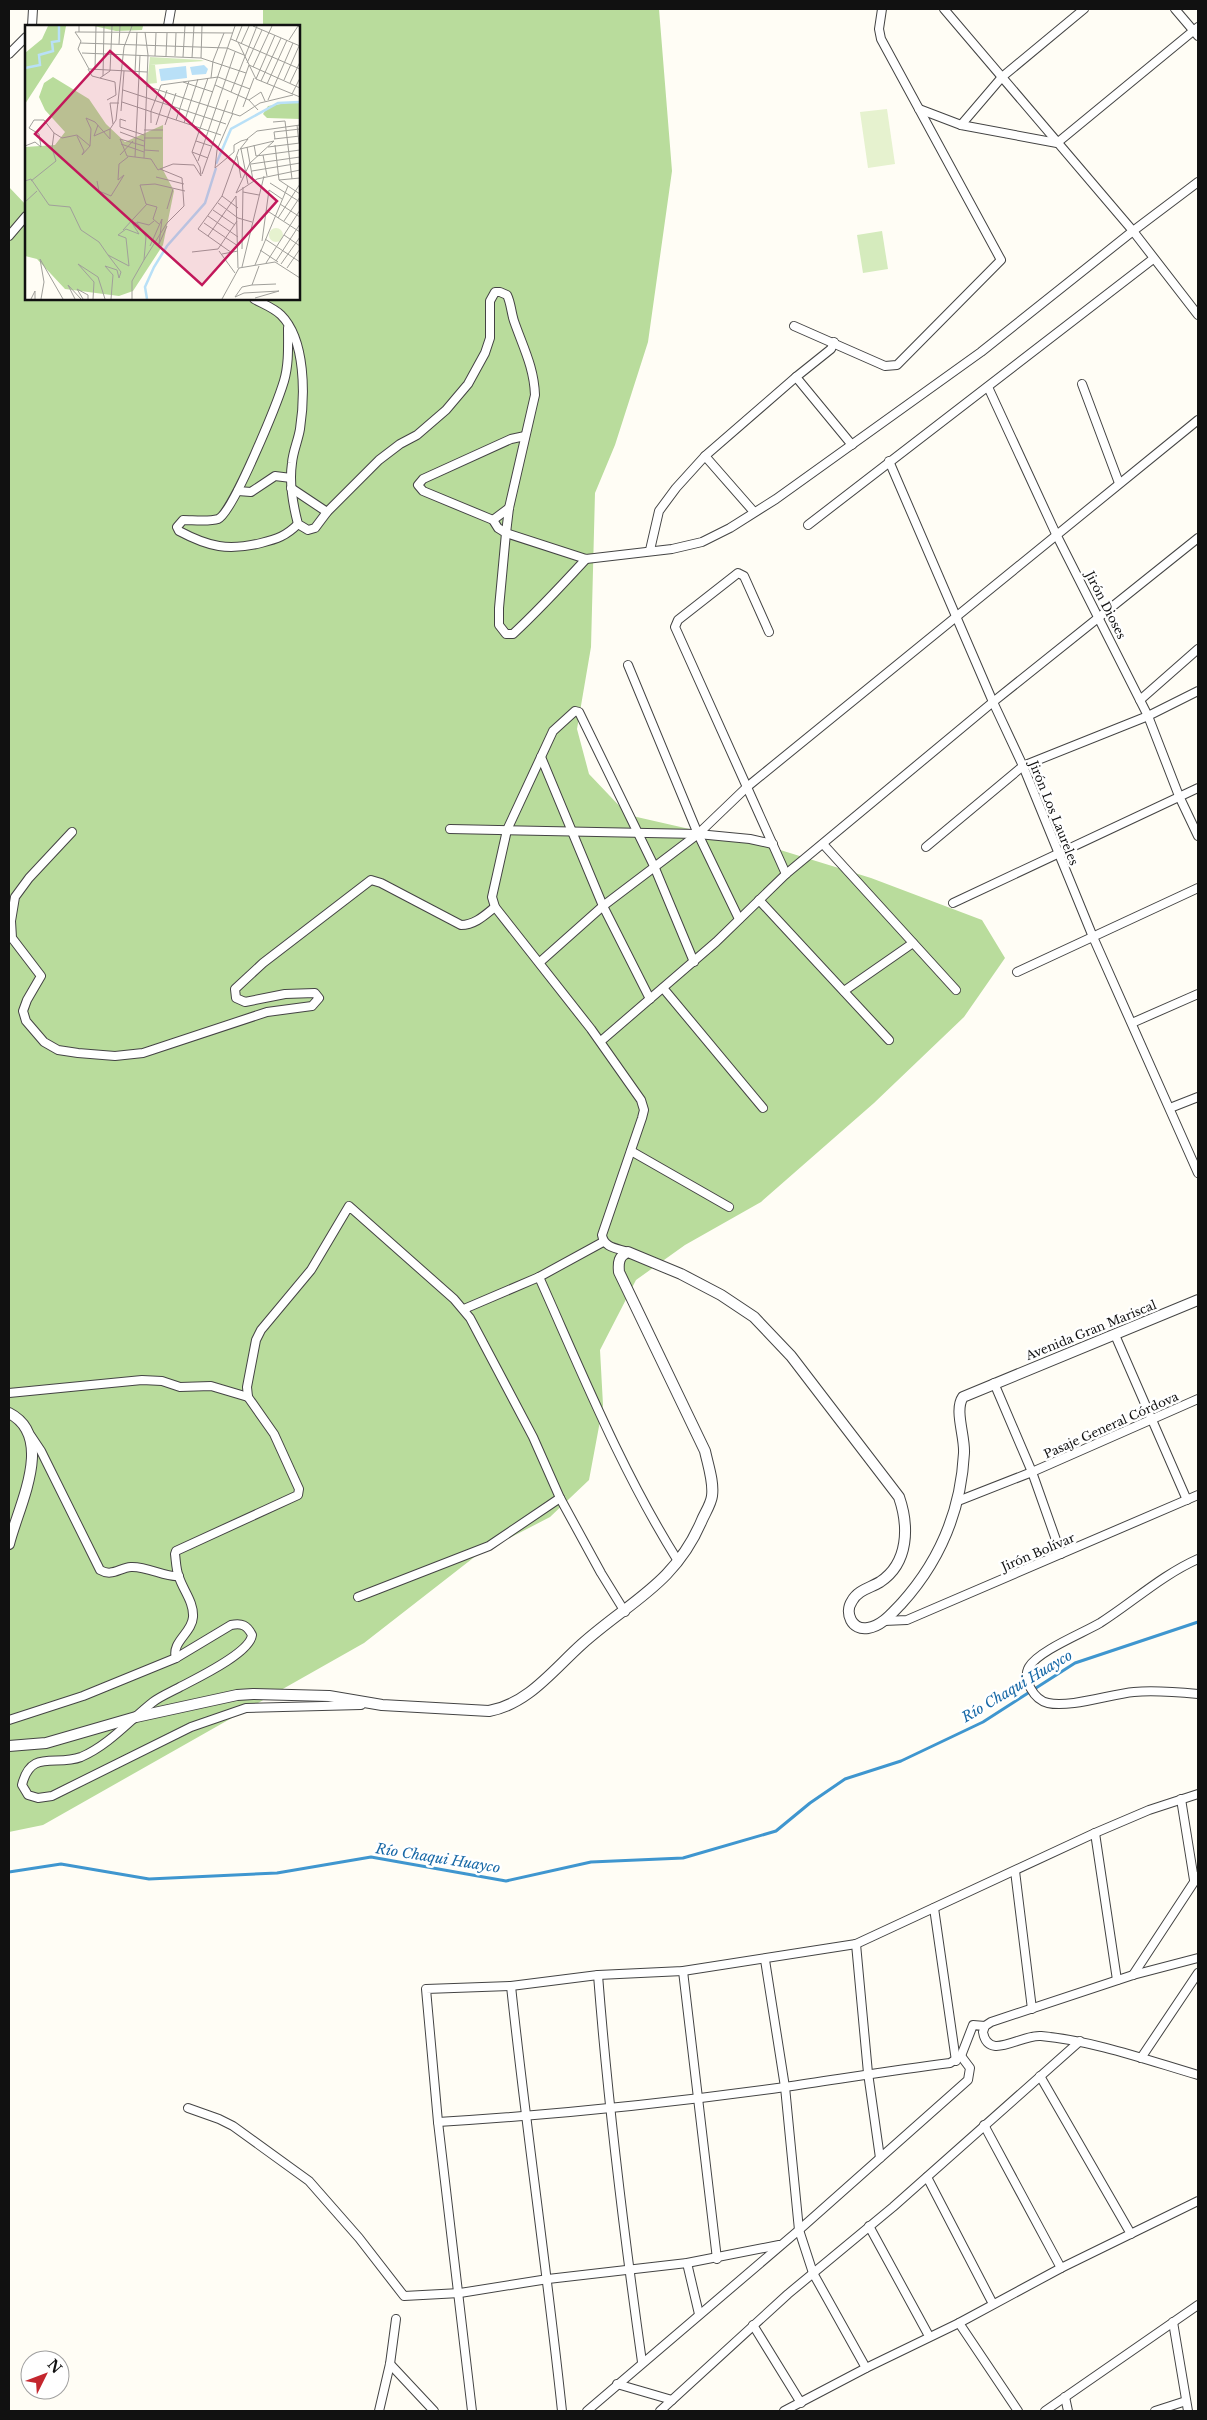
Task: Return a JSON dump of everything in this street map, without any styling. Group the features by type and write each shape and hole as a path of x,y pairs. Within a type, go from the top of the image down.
{"street":[{"path":"32,25 33,9"},
{"path":"168,25 171,9"},
{"path":"794,326 885,366 896,366 917,348 1002,260 879,35 882,9"},
{"path":"961,125 1002,77 1084,9"},
{"path":"919,109 961,125 1057,143 1197,31 1175,9"},
{"path":"948,10 1057,143 1133,231 1198,315"},
{"path":"9,54 25,37"},
{"path":"525,436 511,439 418,482 420,488 423,491 493,520 498,528 506,533 586,559 650,550 672,549 702,542 754,512 981,352 1133,231 1198,182"},
{"path":"9,236 25,217"},
{"path":"808,525 1153,259"},
{"path":"256,300 280,314 288,323 301,362 303,389 299,432 292,462 291,488 298,524 303,529 315,528 327,512 379,460 400,444 417,435 446,410 468,384 485,353 490,338 490,300 495,292 507,295 513,318 530,360 535,379 535,395 509,508 498,608 499,625 506,634 513,634 553,597 586,559"},
{"path":"288,323 288,359 284,381 238,491 225,514 218,519 183,520 177,527 179,531 208,545 224,548 242,548 281,538 298,524"},
{"path":"650,550 659,511 664,502 704,456 831,349 834,342"},
{"path":"796,377 852,444"},
{"path":"1082,384 1119,484"},
{"name":"Jirón Dioses","path":"988,387 1056,534 1100,617 1148,716 1198,836"},
{"path":"540,962 603,906 698,834 747,786 1198,420"},
{"path":"704,456 754,512"},
{"name":"Jirón Los Laureles","path":"889,461 1023,766 1093,937 1198,1173"},
{"path":"238,491 251,492 275,476 291,478"},
{"path":"291,488 327,512"},
{"path":"493,520 509,508"},
{"path":"601,1041 694,962 786,874 994,702 1196,542"},
{"path":"769,632 744,576 738,573 676,623 675,627 786,874"},
{"path":"1140,700 1198,649"},
{"path":"628,665 698,834 739,919"},
{"path":"926,847 1023,766 1148,716 1198,691"},
{"path":"603,1242 604,1229 644,1110 641,1100 601,1041 495,907 492,897 507,830 553,731 575,712 579,712 639,834 694,962"},
{"path":"541,757 603,906 650,999"},
{"path":"953,903 1198,788"},
{"path":"450,829 698,834 750,839 773,844"},
{"path":"72,832 18,890 11,921 12,938 40,972 41,976 23,1011 26,1021 44,1042 58,1050 128,1056 180,1042 267,1012 304,1009 312,1006 319,998 315,993 285,994 245,1002 236,998 234,993 235,989 263,963 372,880 461,926 476,922 495,907"},
{"path":"823,844 956,990"},
{"path":"1018,972 1198,888"},
{"path":"759,900 889,1040"},
{"path":"844,991 913,943"},
{"path":"663,988 763,1108"},
{"path":"1132,1023 1198,994"},
{"path":"1170,1108 1198,1097"},
{"path":"630,1151 729,1207"},
{"path":"176,1658 176,1647 188,1630 193,1614 179,1576 175,1554 179,1549 298,1495 299,1489 274,1434 248,1398 247,1387 256,1340 261,1330 311,1270 349,1206 464,1309 533,1437 560,1498 625,1612"},
{"path":"603,1242 608,1246 628,1252 681,1274 721,1295 754,1317 791,1356 899,1497 905,1515 906,1533 901,1557 888,1577 853,1598 848,1607 849,1616 853,1623 860,1628 874,1627 884,1621 912,1592 924,1576 944,1540 958,1501"},
{"path":"464,1309 539,1277 603,1242"},
{"path":"9,1720 84,1696 176,1658 231,1625 239,1623 246,1625 252,1635 248,1646 210,1671 155,1700 101,1746 79,1758 45,1760 34,1764 25,1773 22,1785 28,1795 38,1798 52,1796 191,1727 246,1708 382,1705 488,1711 506,1708 531,1692 584,1642 625,1612 662,1580 678,1561 696,1534 712,1496 711,1476 705,1451 619,1272 618,1262 622,1255 628,1252"},
{"path":"539,1277 600,1414 664,1539 678,1561"},
{"name":"Avenida Gran Mariscal","path":"958,1501 964,1450 960,1401 963,1397 1198,1300"},
{"path":"1114,1335 1187,1500"},
{"path":"9,1393 142,1380 162,1382 180,1387 211,1386 248,1398"},
{"path":"994,1384 1032,1472 1061,1554"},
{"name":"Pasaje General Córdova","path":"958,1501 1032,1472 1198,1399"},
{"path":"9,1412 20,1420 41,1451 100,1570 110,1574 129,1567 142,1568 172,1577 179,1576"},
{"path":"9,1544 29,1482 32,1456 30,1434"},
{"name":"Jirón Bolívar","path":"884,1621 907,1620 1198,1495"},
{"path":"358,1598 489,1546 560,1498"},
{"path":"1198,1559 1157,1581 1100,1622 1056,1646 1032,1664 1027,1675 1028,1684 1039,1698 1049,1704 1132,1692 1198,1694"},
{"path":"9,1746 46,1743 136,1717 237,1695 328,1696 382,1705"},
{"path":"472,2411 460,2293 438,2122 426,1989 511,1986 598,1975 683,1971 765,1960 856,1944 1095,1833 1198,1794"},
{"path":"1133,1974 1196,1878 1181,1799"},
{"path":"1095,1833 1117,1980"},
{"path":"1015,1871 1032,2009"},
{"path":"587,2411 779,2245 799,2230 968,2080 970,2068 958,2058 934,1908"},
{"path":"856,1944 868,2073 880,2158"},
{"path":"984,2029 990,2022 1133,1974 1198,1958"},
{"path":"765,1960 785,2087 799,2230 813,2273 866,2368"},
{"path":"683,1971 696,2097 717,2259"},
{"path":"1141,2058 1198,1973"},
{"path":"598,1975 606,2071 612,2107 629,2270 642,2362"},
{"path":"511,1986 524,2116 548,2278 562,2411"},
{"path":"958,2058 972,2025 984,2029"},
{"path":"984,2029 988,2044 995,2047 1005,2046 1030,2036 1080,2041 1198,2075"},
{"path":"660,2411 752,2325 927,2176 1080,2041"},
{"path":"438,2122 524,2116 785,2087 958,2058"},
{"path":"1040,2076 1131,2234"},
{"path":"188,2108 220,2119 233,2126 309,2181 359,2238 404,2296 460,2293 548,2278 687,2264 779,2245"},
{"path":"984,2125 1061,2268"},
{"path":"927,2176 994,2304"},
{"path":"784,2411 929,2336 959,2323 1061,2268 1198,2201"},
{"path":"869,2226 929,2336"},
{"path":"687,2264 699,2314"},
{"path":"1045,2411 1198,2305"},
{"path":"379,2411 390,2364 396,2319"},
{"path":"1173,2322 1188,2411"},
{"path":"959,2323 1018,2411"},
{"path":"752,2325 801,2403"},
{"path":"390,2364 434,2411"},
{"path":"617,2384 672,2400"},
{"path":"1065,2397 1068,2411"},
{"path":"1155,2411 1186,2401"}],"green space":[{"path":"263,9 659,9 672,171 648,342 615,445 595,493 591,647 577,729 589,774 628,815 777,849 871,878 982,920 1005,958 964,1017 874,1103 761,1202 685,1245 636,1280 600,1350 603,1405 589,1480 550,1517 477,1555 364,1643 43,1825 9,1832 9,187 25,204 25,300 300,300 300,25 263,25"},
{"path":"887,109 895,164 868,168 860,112"},
{"path":"882,231 888,269 863,273 857,235"}],"waterway":[{"name":"Río Chaqui Huayco","path":"9,1872 61,1864 149,1879 277,1873 371,1857 506,1881 591,1862 683,1858 776,1831 810,1803 845,1779 901,1761 983,1722 1075,1663 1198,1622"}]}
